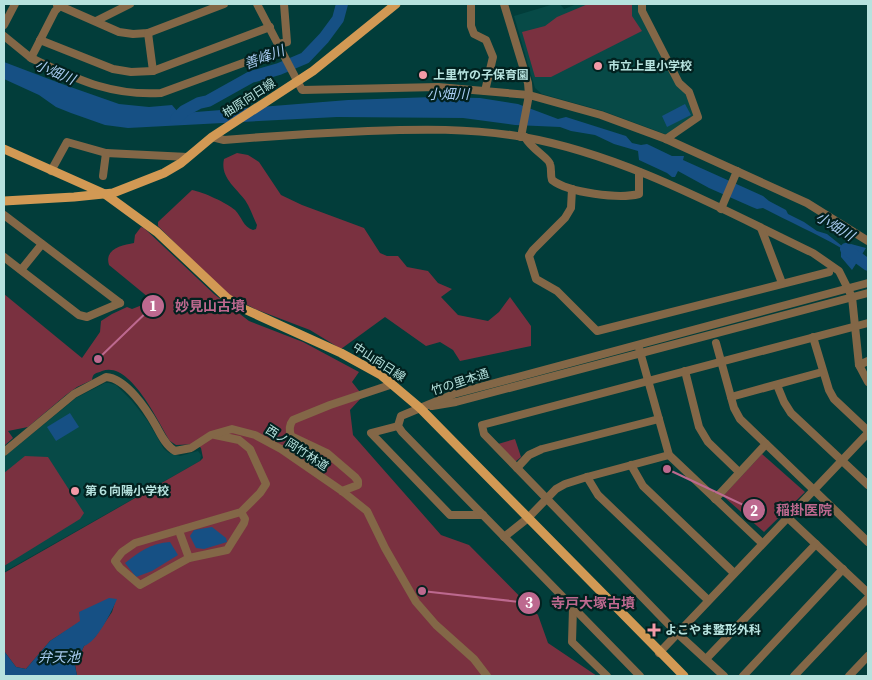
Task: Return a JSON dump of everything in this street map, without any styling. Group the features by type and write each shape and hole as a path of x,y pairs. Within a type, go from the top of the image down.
{"main road":[{"name":"柚原向日線","path":"4,201 118,192 173,168 212,137 298,81 396,4"},
{"name":"中山向日線","path":"4,149 105,194 157,232 227,298 242,308 342,353 393,384 420,408 659,653 684,676"}],"street":[{"path":"4,25 16,4"},
{"path":"31,58 59,4 119,32 133,34 148,33 219,5"},
{"path":"96,22 130,4"},
{"path":"258,4 302,90 438,87 529,95 602,115 666,139 821,211 868,240"},
{"path":"4,36 31,58 86,83 115,91 140,94 161,93 280,47 287,42 284,4"},
{"path":"471,4 471,26 474,34 486,40 493,57 486,91"},
{"path":"504,4 528,83 529,95 523,137 534,150 549,160 552,180 572,189 629,197 639,194 639,172"},
{"path":"642,4 642,11 680,83 689,92 698,117 666,139"},
{"path":"40,40 113,69 131,72 153,72 270,27"},
{"path":"148,33 153,72"},
{"path":"212,137 224,140 412,129 461,130 523,137 569,148 639,172 720,208 814,254 840,271 852,297 858,364 868,382"},
{"path":"51,171 67,142 106,153 188,157"},
{"path":"103,176 106,153"},
{"path":"720,208 736,171"},
{"path":"572,189 573,199 568,213 529,256 536,279 558,291 597,331 829,272"},
{"path":"4,215 120,303 87,316 78,314 4,257"},
{"path":"761,228 782,283"},
{"path":"21,270 42,244"},
{"name":"竹の里本通","path":"420,408 454,394 868,283"},
{"name":"竹の里本通","path":"420,408 456,402 864,294"},
{"path":"724,676 677,633 484,434 482,425 868,323"},
{"path":"659,653 868,432 834,399 822,372 812,337"},
{"path":"716,343 734,408 740,419 868,542"},
{"path":"638,344 669,456 762,543"},
{"path":"858,364 868,361"},
{"path":"685,371 699,427 708,442 739,472"},
{"path":"731,397 822,372"},
{"name":"西ノ岡竹林道","path":"4,452 74,394 106,377 112,377 120,382 138,401 171,449 181,451 191,448 213,434 232,429 255,435 281,449 342,491 367,511 385,548 416,602 436,625 474,659 487,676"},
{"path":"342,491 358,485 358,481 327,452 290,436 290,424 293,420 330,405 393,384"},
{"path":"777,385 791,413 868,485"},
{"path":"398,426 401,416 420,408"},
{"path":"517,468 529,455 542,449 659,419"},
{"path":"398,426 640,676"},
{"path":"398,426 371,433 450,515 483,515"},
{"path":"213,434 239,440 250,449 266,484 260,493 241,512 135,543 122,552 116,561 120,568 140,585 190,558 227,550 244,523 241,512"},
{"path":"714,499 766,444"},
{"path":"504,537 528,518 556,489 587,477 669,456"},
{"path":"631,465 643,486 734,573"},
{"path":"587,477 598,495 708,600"},
{"path":"788,517 868,593"},
{"path":"179,531 190,558"},
{"path":"706,659 816,544"},
{"path":"742,676 843,569"},
{"path":"794,676 868,598"},
{"path":"574,608 572,642 607,676"},
{"path":"849,676 868,656"}],"shaded area":[{"name":"市立上里小学校","path":"554,4 560,4 564,9 577,4 638,4 639,13 694,112 692,118 670,133 665,134 603,111 542,94 535,88 514,16"},
{"path":"588,4 632,4 632,16 642,31 551,77 535,77 522,32 545,26 557,17"},
{"path":"237,153 248,155 259,162 281,195 302,205 364,228 380,253 387,256 398,256 407,267 428,271 438,283 452,289 441,297 458,315 488,321 499,312 510,297 531,326 531,346 460,361 453,350 440,342 426,346 385,317 341,349 310,330 255,309 229,295 158,226 158,222 192,190 226,204 235,210 247,227 253,230 256,229 257,225 247,203 229,181 224,171 224,159"},
{"path":"141,227 214,294 249,321 303,342 359,372 352,382 363,396 350,410 353,435 441,535 469,545 538,615 548,643 597,676 77,676 75,665 84,646 95,637 112,612 116,599 50,641 26,669 16,667 4,651 4,573 203,458 201,448 197,444 176,445 170,441 151,408 133,383 123,375 112,370 95,374 92,380 66,395 28,427 8,431 13,438 4,446 4,294 82,358 100,332 101,321 127,307 132,309 140,306 147,300 148,297 109,265 108,260 109,255 115,249 134,243 135,235"},
{"name":"第６向陽小学校","path":"105,383 116,385 132,401 147,420 164,449 169,453 180,456 198,451 201,455 200,461 4,572 4,457 76,398"},
{"path":"515,439 521,457 515,462 498,444"},
{"path":"762,454 805,492 764,532 723,496"},
{"path":"25,456 48,457 84,513 80,519 4,566 4,473"}],"water":[{"path":"4,62 119,104 149,107 172,105 178,112 183,113 348,100 433,97 480,98 518,104 558,119 566,117 626,136 632,143 647,144 672,156 684,156 683,160 763,196 786,210 788,214 817,231 827,234 842,246 851,244 866,248 852,270 841,257 841,248 763,208 757,209 752,207 709,188 678,171 675,177 672,177 639,160 638,151 614,144 595,135 560,127 515,125 463,118 337,117 128,128 105,125 56,107 39,95 4,79"},
{"path":"685,104 691,115 667,127 662,116"},
{"path":"70,413 79,427 56,441 47,427"},
{"path":"212,527 226,538 227,542 204,549 196,548 190,536 194,530"},
{"path":"170,542 178,555 152,571 136,577 125,563 151,546"},
{"name":"弁天池","path":"109,598 117,599 99,633 84,646 75,665 77,676 4,676 4,651 16,667 26,669 50,641 80,621 79,612"}],"waterway":[{"name":"善峰川","path":"176,119 184,111 199,103 208,101 251,77 279,69 305,58 324,38 338,19 342,4"},
{"name":"小畑川","path":"846,249 868,265"}],"place":[{"name":"市立上里小学校","path":"598,66"},
{"name":"上里竹の子保育園","path":"423,75"},
{"name":"妙見山古墳","path":"98,359"},
{"name":"稲掛医院","path":"667,469"},
{"name":"第６向陽小学校","path":"75,491"},
{"name":"寺戸大塚古墳","path":"422,591"},
{"name":"よこやま整形外科","path":"654,630"}]}
